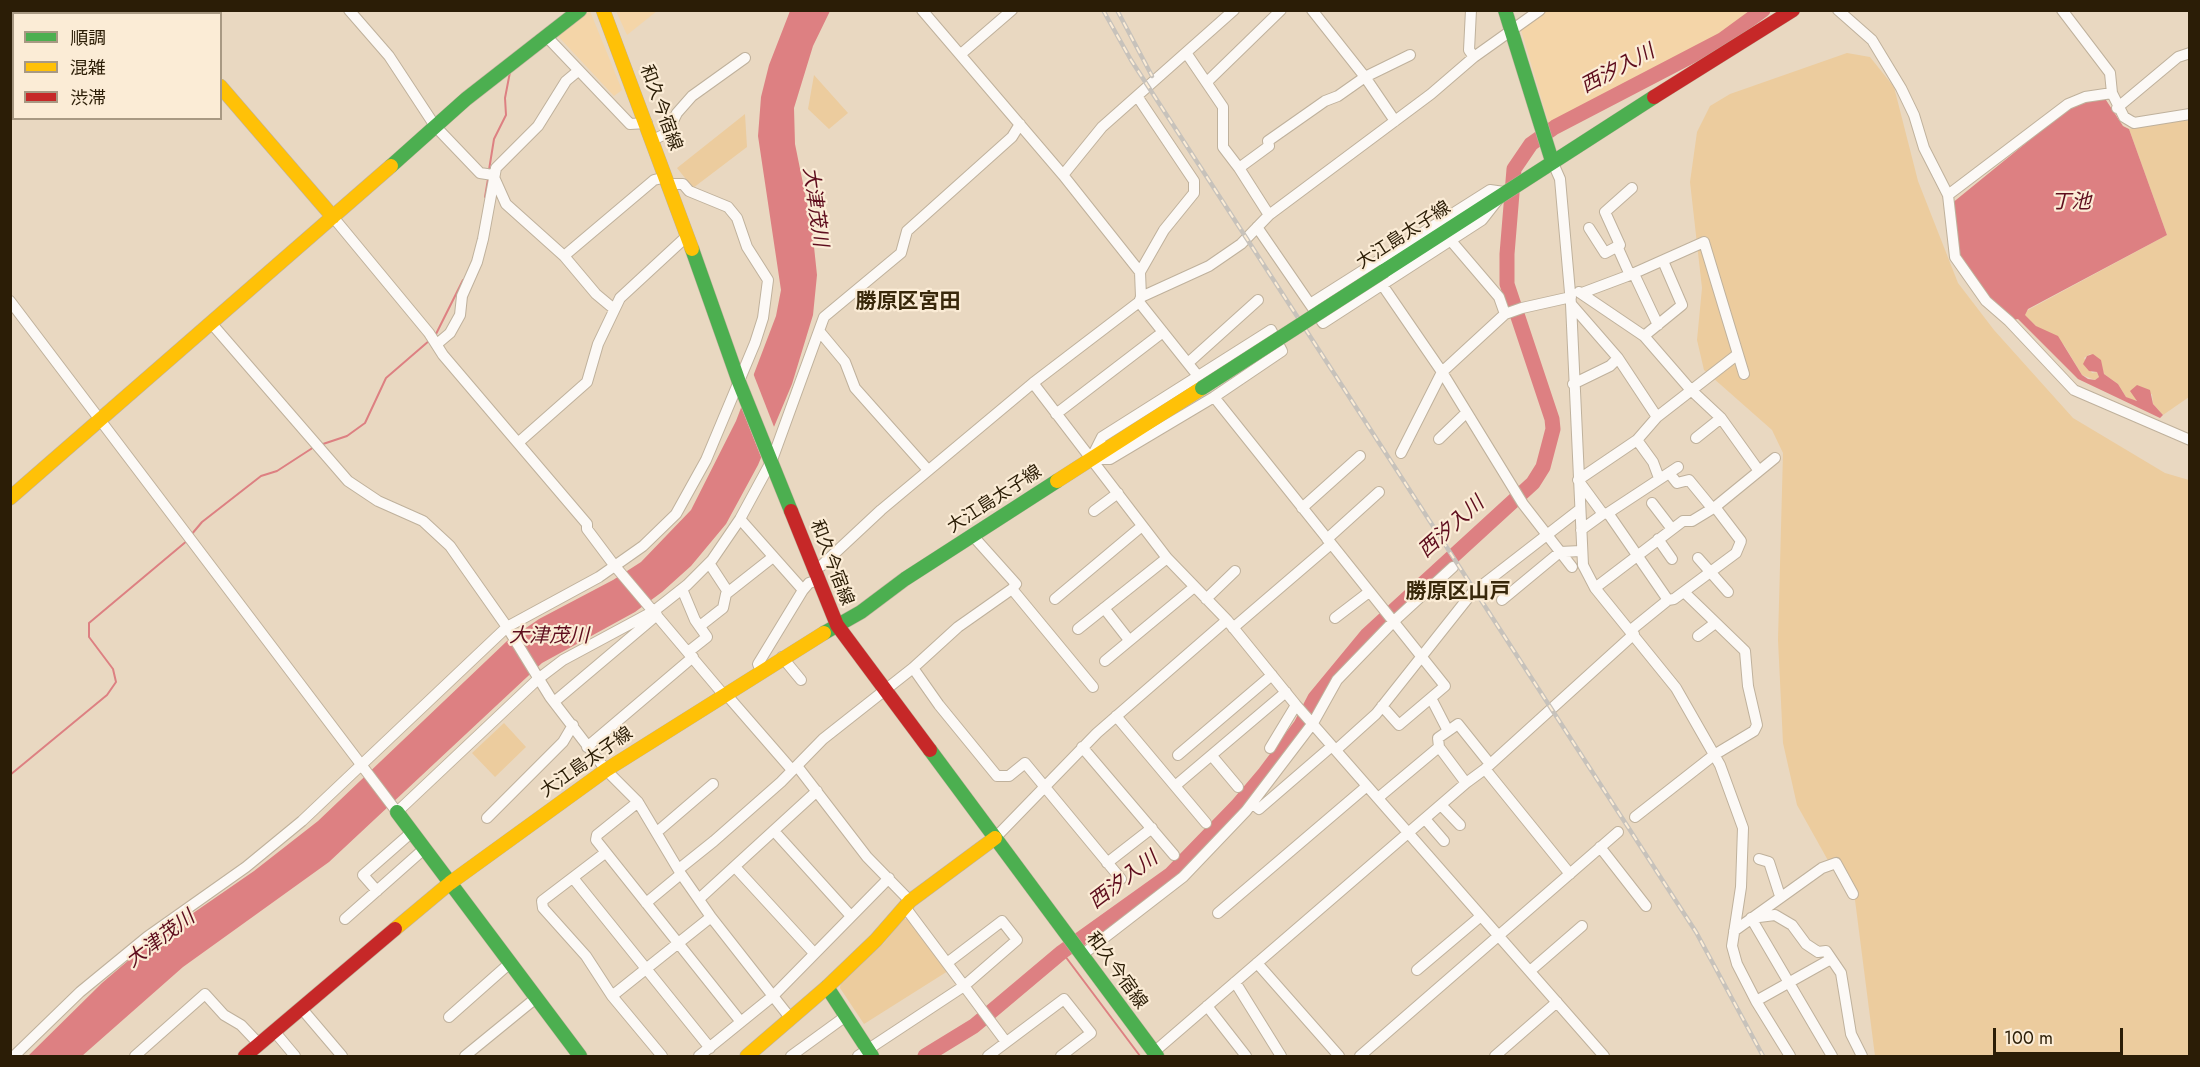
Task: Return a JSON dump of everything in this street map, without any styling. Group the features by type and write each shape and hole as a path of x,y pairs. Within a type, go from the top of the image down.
{"main road":[{"path":"10,498 199,331 212,324 499,70 547,37 580,10"},
{"name":"和久今宿線","path":"603,10 647,123 739,382 837,625 1156,1054"},
{"path":"1505,10 1552,161"},
{"name":"大江島太子線","path":"248,1056 274,1031 450,883 606,770 782,657 861,612 905,579 1091,459 1200,382 1384,271 1552,161 1793,10"},
{"path":"222,88 333,217"},
{"path":"397,812 580,1056"},
{"path":"747,1056 827,987 843,969 876,940 907,904 995,838"},
{"path":"827,987 846,1016 866,1054"}],"street":[{"path":"350,10 389,56 435,126 480,173 494,175"},
{"path":"922,10 1063,175 1140,272"},
{"path":"960,54 1012,10"},
{"path":"1063,175 1102,127 1234,10"},
{"path":"1208,81 1281,10"},
{"path":"1312,10 1365,77 1395,121"},
{"path":"1471,10 1468,50 1474,57"},
{"path":"761,671 758,664 802,590 821,566 928,470 1033,383 1140,300 1209,266 1241,244 1269,215 1395,121 1474,57 1540,10"},
{"path":"1838,10 1872,40 1890,66 1914,115 1923,148 1948,195 1955,257 1986,302 2009,321 2074,390 2190,440"},
{"path":"2062,10 2110,73 2112,93 2117,108 2124,117 2134,123 2190,114"},
{"path":"547,37 630,124 647,123"},
{"path":"2117,108 2178,57 2190,52"},
{"path":"1187,54 1224,107 1223,147 1269,215"},
{"path":"1239,168 1269,146 1268,141 1325,101 1338,96 1365,77 1410,55"},
{"path":"653,140 667,133 677,113 692,96 745,58"},
{"path":"437,344 450,333 460,315 462,296 477,262 483,239 496,168 538,126 566,81 578,71"},
{"path":"1948,195 2068,104 2085,97 2112,93"},
{"path":"1091,459 1110,459 1214,397 1282,351 1271,330 1200,382 1140,300 1140,272 1164,230 1194,193 1194,181 1137,96"},
{"path":"554,702 709,563 740,519 772,460 824,317 901,253 907,231 1012,137 1020,124"},
{"path":"1552,161 1560,179 1570,297 1583,565 1595,588 1676,688 1714,755 1743,828 1742,887 1732,946 1737,964 1756,1001 1790,1056"},
{"path":"494,175 506,204 564,256 596,294 614,309"},
{"path":"14,1056 80,992 147,937 246,867 302,821 507,627 598,577 643,546 676,514 706,460 739,382 763,318 768,280 747,247 737,218 728,207 689,191 683,184 667,181 654,180 564,256"},
{"path":"1589,228 1605,253 1620,244 1605,212 1632,188"},
{"path":"1310,304 1490,190 1504,192"},
{"path":"1257,227 1323,323 1452,242 1482,220 1504,192"},
{"path":"1470,202 1462,221 1482,220"},
{"path":"333,217 429,333 443,356 587,524 587,529 614,565 724,693 817,791 867,857 889,878 1006,1042"},
{"path":"519,442 586,382 598,344 620,298 686,237"},
{"path":"1452,242 1499,297 1505,314"},
{"path":"1401,453 1442,372 1505,314 1582,293 1704,242 1744,374"},
{"path":"1617,246 1658,325"},
{"path":"1644,336 1682,305 1663,261"},
{"path":"1383,286 1442,372 1523,504 1572,567"},
{"path":"1582,293 1644,336 1689,389 1721,418 1759,471"},
{"path":"1570,297 1618,358 1657,417"},
{"path":"1188,363 1258,300"},
{"path":"10,301 397,812 538,679 563,660 655,613"},
{"path":"212,324 348,482 378,501 423,521 450,546 507,627 554,702 606,770 638,802 711,917 791,1019"},
{"path":"820,332 845,362 855,388 928,470"},
{"path":"1056,414 1163,332"},
{"path":"1578,480 1637,440 1657,417 1689,389 1738,354"},
{"path":"1573,384 1610,366 1618,358"},
{"path":"1033,383 1167,558 1193,588 1230,624 1296,705 1604,1056"},
{"path":"1214,397 1421,659 1445,686 1399,726 1382,706"},
{"path":"1438,439 1466,413"},
{"path":"1696,438 1721,418"},
{"path":"1156,1054 1207,1006 1487,767 1668,600 1674,599 1736,553 1741,541 1714,508 1689,480 1677,483 1669,473 1653,462 1637,440"},
{"path":"1302,508 1360,456"},
{"path":"1595,588 1683,521 1692,521 1714,508 1775,458"},
{"path":"1581,530 1669,473"},
{"path":"1578,480 1668,600"},
{"path":"995,838 1043,786 1116,716 1329,542 1379,492"},
{"path":"1094,511 1118,493"},
{"path":"1652,502 1672,529"},
{"path":"1252,803 1259,809 1382,706 1472,593 1579,510"},
{"path":"740,519 802,590"},
{"path":"1055,599 1142,526"},
{"path":"646,903 795,768 823,739 883,689 913,668 958,627 1012,589 1016,584 973,536"},
{"path":"1658,539 1672,559"},
{"path":"1502,600 1560,552 1581,551"},
{"path":"700,626 723,608 728,592 773,557"},
{"path":"1078,629 1167,558"},
{"path":"1698,558 1728,592"},
{"path":"709,563 728,592"},
{"path":"1081,954 1183,877 1252,803 1313,723 1337,680 1393,622 1453,567"},
{"path":"1206,599 1235,571"},
{"path":"1105,661 1193,588"},
{"path":"587,747 707,636 682,589"},
{"path":"1012,589 1093,687"},
{"path":"1335,618 1369,592"},
{"path":"1635,817 1714,755 1754,731 1757,725 1752,712 1745,651 1726,630 1714,624 1684,592"},
{"path":"1104,608 1129,640"},
{"path":"1698,636 1714,624"},
{"path":"782,657 801,680"},
{"path":"913,668 939,705 997,776 1009,776 1025,763 1121,879"},
{"path":"1178,755 1272,675"},
{"path":"1175,786 1286,692"},
{"path":"1431,698 1448,731"},
{"path":"1269,748 1296,705"},
{"path":"1116,716 1206,823"},
{"path":"1466,783 1439,747 1438,738 1458,724 1487,767 1570,874"},
{"path":"487,818 563,742 573,725"},
{"path":"1082,747 1174,855"},
{"path":"1378,798 1439,747"},
{"path":"1212,756 1238,787"},
{"path":"657,832 713,784"},
{"path":"1218,913 1367,786"},
{"path":"699,899 817,791"},
{"path":"638,802 597,835 596,840 741,1022"},
{"path":"1442,804 1460,825"},
{"path":"1425,819 1444,842"},
{"path":"1107,863 1152,828"},
{"path":"774,831 850,915"},
{"path":"377,891 363,875 412,832"},
{"path":"1360,1056 1618,832"},
{"path":"1600,848 1646,906"},
{"path":"345,919 424,849"},
{"path":"606,853 542,901 543,908 586,956 612,996 662,1056"},
{"path":"1759,859 1769,862 1780,896"},
{"path":"1734,931 1780,896 1822,868 1836,863 1853,894"},
{"path":"735,867 814,952"},
{"path":"573,878 710,1048"},
{"path":"699,1056 773,996 850,915 889,878"},
{"path":"1751,918 1775,915 1792,926 1806,944 1818,952 1826,951 1841,973 1851,1034 1862,1056"},
{"path":"1417,970 1481,916"},
{"path":"612,996 711,917"},
{"path":"1751,918 1832,1056"},
{"path":"866,1054 964,986 1017,940 1002,921 948,963"},
{"path":"1530,971 1582,926"},
{"path":"1756,1001 1831,959"},
{"path":"450,1017 510,963"},
{"path":"1257,963 1339,1056"},
{"path":"1235,982 1281,1056"},
{"path":"141,1055 205,994 224,1015 241,1025 259,1044"},
{"path":"465,1056 536,998"},
{"path":"988,1056 1064,999 1090,1033 1061,1056"},
{"path":"1495,1056 1557,1002"},
{"path":"1207,1006 1246,1056"},
{"path":"302,1009 342,1056"},
{"path":"791,1056 846,1016"},
{"path":"274,1031 295,1056"}],"shaded area":[{"path":"586,11 590,11 622,90 614,96 556,34"},
{"path":"616,11 657,11 627,35"},
{"path":"1546,11 1755,11 1744,23 1716,39 1550,128 1521,30"},
{"path":"1847,53 1870,57 1894,87 1918,181 1958,283 1994,330 2073,418 2165,473 2189,480 2189,1056 1875,1056 1855,900 1830,864 1797,805 1783,743 1778,640 1783,453 1772,430 1704,370 1697,340 1702,288 1690,182 1697,132 1710,106 1730,94"},
{"path":"814,75 848,113 829,129 808,109"},
{"path":"745,114 747,147 693,188 677,168"},
{"path":"2189,121 2189,397 2163,415 2153,404 2152,394 2134,401 2126,397 2118,384 2104,374 2101,364 2090,354 2084,358 2092,373 2097,372 2099,377 2095,380 2082,375 2064,345 2024,315 2028,310 2167,235 2129,129"},
{"path":"504,723 526,747 495,777 472,753"},
{"path":"903,919 909,919 948,971 864,1024 840,988 841,980 884,943"}],"water":[{"name":"大津茂川","path":"790,11 830,11 813,46 794,108 795,144 812,228 817,275 813,315 792,384 758,465 726,524 691,566 662,592 635,612 542,663 329,862 183,967 82,1056 28,1056 102,983 144,947 254,871 318,821 507,641 539,619 613,580 641,562 691,510 736,421 776,316 781,290 758,136 761,97 769,65"},
{"name":"丁池","path":"2093,100 2106,100 2123,126 2129,129 2167,235 2028,309 2025,315 2036,326 2058,336 2082,375 2088,379 2095,380 2099,377 2097,372 2089,371 2083,364 2087,356 2093,354 2101,360 2104,374 2118,384 2126,397 2137,401 2130,391 2137,385 2150,390 2153,404 2163,415 2160,418 2078,379 2018,319 2013,320 1988,298 1957,255 1951,204 2069,108"}],"pier":[{"path":"753,373 776,432 763,462 740,404"}],"waterway":[{"name":"西汐入川","path":"925,1056 974,1026 1062,952 1171,874 1237,806 1265,773 1301,725 1315,698 1367,635 1533,483 1543,467 1553,429 1552,419 1507,284 1507,254 1514,169 1531,144 1555,127 1722,40 1763,10"},
{"path":"489,170 494,139 506,115 505,98 510,72"},
{"path":"485,197 488,179"},
{"path":"435,336 463,280"},
{"path":"323,444 347,436 365,423 386,378 430,340"},
{"path":"191,535 202,522 261,476 277,471 314,447"},
{"path":"10,775 107,695 116,682 113,669 89,637 89,623 188,540"},
{"path":"1062,952 1140,1056"}],"railway":[{"path":"1103,10 1131,60 1696,932 1763,1056"},
{"path":"1117,10 1152,76"}],"traffic: fast":[{"path":"391,166 466,99 580,10"},
{"path":"1505,10 1552,161"},
{"path":"1384,271 1654,97"},
{"path":"692,249 739,382 791,511"},
{"path":"1202,388 1384,271"},
{"path":"824,633 861,612 905,579 1057,481"},
{"path":"930,750 1157,1056"},
{"path":"397,812 580,1056"},
{"path":"827,987 872,1056"}],"traffic: slow":[{"path":"603,10 692,249"},
{"path":"222,88 333,217"},
{"path":"10,498 391,166"},
{"path":"1057,481 1202,388"},
{"path":"395,929 450,883 606,770 824,633"},
{"path":"747,1056 827,987 876,940 910,901 995,838"}],"traffic: jam":[{"path":"1654,97 1793,10"},
{"path":"791,511 837,625 930,750"},
{"path":"245,1056 395,929"}],"district":[{"name":"勝原区宮田","path":"908,303"},
{"name":"勝原区山戸","path":"1458,593"}]}
